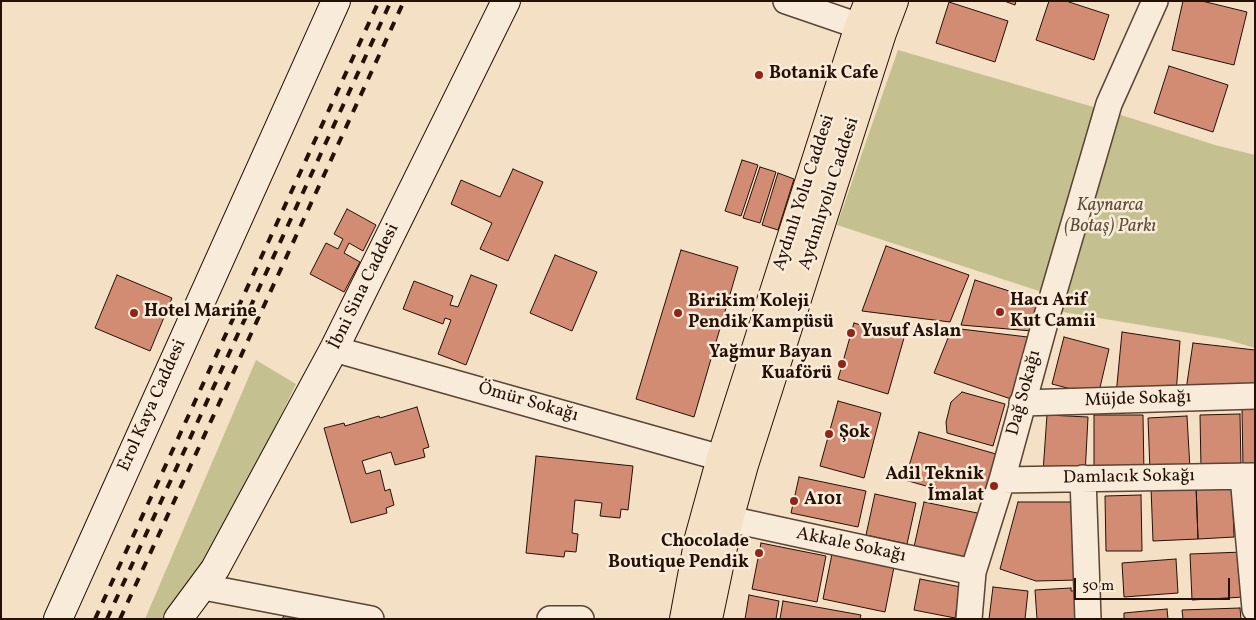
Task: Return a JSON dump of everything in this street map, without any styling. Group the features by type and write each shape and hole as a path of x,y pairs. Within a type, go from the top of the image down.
{"main road":[{"name":"Aydınlı Yolu Caddesi","path":"684,619 699,538 721,458 859,26 869,1"},
{"name":"Aydınlıyolu Caddesi","path":"708,619 729,519 878,42 894,1"}],"street":[{"name":"Erol Kaya Caddesi","path":"58,619 336,1"},
{"name":"İbni Sina Caddesi","path":"212,579 334,349 506,1"},
{"path":"786,1 859,26"},
{"name":"Dağ Sokağı","path":"969,619 973,572 1002,480 1022,403 1109,104 1155,1"},
{"name":"Ömür Sokağı","path":"334,349 721,458"},
{"name":"Müjde Sokağı","path":"1022,403 1255,396"},
{"path":"1249,476 1255,609"},
{"name":"Damlacık Sokağı","path":"1002,480 1249,476"},
{"path":"1083,478 1088,619"},
{"name":"Akkale Sokağı","path":"729,519 973,572"},
{"path":"178,619 212,579"},
{"path":"200,619 212,579"},
{"path":"212,579 371,619"},
{"path":"550,619 581,619"}],"green space":[{"name":"Kaynarca (Botaş) Parkı","path":"898,50 1121,115 1215,145 1255,155 1255,348 1225,339 1051,310 1042,292 837,225"},
{"path":"256,360 296,384 209,563 164,619 145,619"}],"building":[{"path":"1004,1 1016,1 1015,5"},
{"path":"1049,1 1066,1 1109,15 1094,60 1036,40"},
{"path":"1183,1 1202,1 1247,12 1234,65 1172,50"},
{"path":"949,2 1008,21 995,62 936,43"},
{"path":"1169,66 1228,85 1213,132 1154,113"},
{"path":"742,160 758,165 741,216 725,211"},
{"path":"760,167 776,172 760,223 743,218"},
{"path":"513,169 543,182 508,261 480,249 492,223 451,204 461,180 500,197"},
{"path":"778,173 794,179 778,230 762,225"},
{"path":"347,209 376,225 363,251 349,243 344,253 360,262 344,292 310,274 326,243 338,249 343,239 334,234"},
{"path":"886,246 969,275 950,322 862,311"},
{"path":"681,250 738,267 694,417 636,399"},
{"path":"555,255 597,272 572,331 530,313"},
{"name":"Hotel Marine","path":"117,275 172,298 150,351 95,328"},
{"path":"471,275 497,285 466,365 438,354 451,320 445,318 443,324 403,309 414,281 453,296 450,305 458,307"},
{"name":"Hacı Arif Kut Camii","path":"975,280 1037,300 1032,331 961,325"},
{"path":"854,323 904,338 888,394 838,379"},
{"path":"952,328 1036,338 1017,401 934,373"},
{"path":"1122,332 1180,341 1176,394 1116,395"},
{"path":"1064,337 1109,349 1098,396 1052,384"},
{"path":"1193,343 1255,350 1255,390 1186,390"},
{"path":"962,392 1005,404 993,446 947,433 946,422 951,402"},
{"path":"838,401 881,413 864,478 820,466"},
{"path":"417,407 429,447 423,449 425,457 395,465 391,452 362,461 366,474 380,470 385,491 390,489 394,505 386,508 387,513 351,523 324,428 344,423 345,426"},
{"path":"1255,407 1255,469 1243,469 1242,408"},
{"path":"1240,414 1241,468 1201,468 1200,415"},
{"path":"1047,415 1088,417 1085,475 1043,472"},
{"path":"1094,415 1143,415 1144,475 1094,475"},
{"path":"1187,416 1190,469 1150,471 1148,418"},
{"path":"919,432 1003,456 989,504 905,480"},
{"path":"536,456 633,466 628,510 621,509 620,518 600,516 602,503 575,500 572,533 578,534 576,552 565,551 564,557 526,553"},
{"path":"799,477 866,491 858,527 791,513"},
{"path":"1232,484 1234,537 1198,539 1196,485"},
{"path":"1196,485 1198,539 1153,541 1151,487"},
{"path":"875,494 916,503 907,544 866,535"},
{"path":"1141,495 1142,551 1106,551 1105,496"},
{"path":"924,502 982,514 973,559 914,547"},
{"path":"1018,502 1076,502 1078,580 1036,581 1000,569"},
{"path":"761,543 826,556 817,602 752,589"},
{"path":"1243,552 1244,597 1192,600 1190,554"},
{"path":"832,554 894,567 885,612 823,599"},
{"path":"1176,559 1178,593 1124,597 1122,563"},
{"path":"920,579 961,587 961,608 957,607 955,618 914,610"},
{"path":"993,587 1028,591 1025,619 989,619"},
{"path":"1071,588 1071,591 1086,590 1087,619 1037,619 1035,590"},
{"path":"749,595 779,601 776,619 745,619"},
{"path":"783,601 861,615 860,619 780,619"},
{"path":"1240,608 1241,619 1183,619 1182,610"},
{"path":"288,609 303,619 282,619"},
{"path":"1167,609 1168,619 1124,619 1124,613"}],"railway":[{"path":"95,619 379,1"},
{"path":"107,619 391,1"},
{"path":"120,619 404,1"}],"place":[{"name":"Botanik Cafe","path":"759,75"},
{"name":"Hacı Arif Kut Camii","path":"1000,312"},
{"name":"Hotel Marine","path":"134,313"},
{"name":"Birikim Koleji Pendik Kampüsü","path":"678,313"},
{"name":"Yusuf Aslan","path":"851,333"},
{"name":"Yağmur Bayan Kuaförü","path":"842,364"},
{"name":"Şok","path":"829,434"},
{"name":"Adil Teknik İmalat","path":"994,486"},
{"name":"A101","path":"794,501"},
{"name":"Chocolade Boutique Pendik","path":"759,553"}]}
